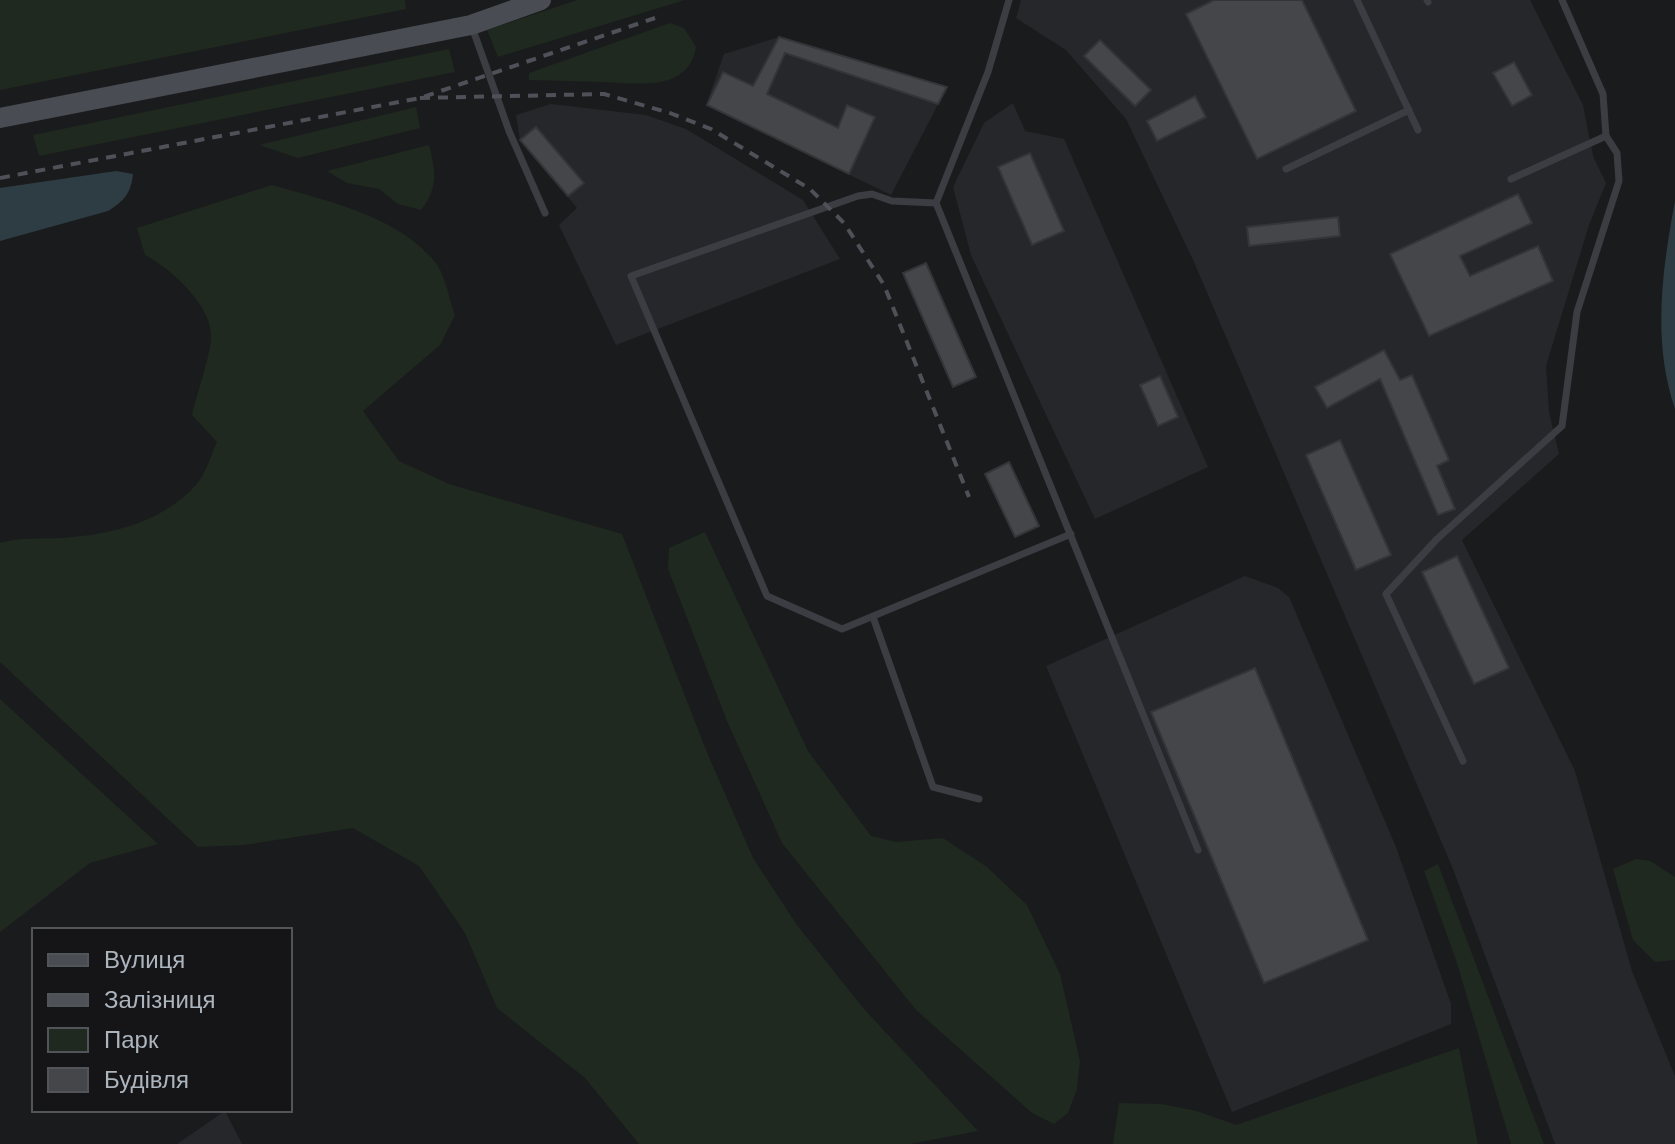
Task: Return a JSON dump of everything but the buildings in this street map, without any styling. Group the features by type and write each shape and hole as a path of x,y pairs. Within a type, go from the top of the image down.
{"street":[{"path":"0,118 471,25 541,0"}],"lane":[{"path":"1009,0 988,72 936,203 1198,850"},
{"path":"1357,0 1418,130"},
{"path":"1463,761 1386,594 1437,539 1562,426 1577,312 1619,181 1617,153 1606,136 1603,94 1562,0"},
{"path":"471,25 509,131 545,213"},
{"path":"1286,169 1409,110"},
{"path":"1511,179 1606,136"},
{"path":"936,203 892,201 872,194 858,196 631,276 767,596 842,629 1071,534"},
{"path":"873,617 933,787 979,799"}],"shaded area":[{"path":"1021,0 1530,0 1583,105 1593,156 1606,183 1589,225 1546,366 1549,412 1559,454 1462,540 1575,771 1632,971 1675,1076 1675,1144 1555,1144 1453,869 1194,262 1126,119 1066,50 1016,18"},
{"path":"779,37 947,87 891,195 706,105 724,54"},
{"path":"1013,103 1025,131 1064,139 1208,467 1095,519 971,255 953,187 984,123"},
{"path":"551,104 646,115 686,129 803,200 840,259 616,345 559,225 577,208 520,140 516,115"},
{"path":"116,171 133,174 132,181 126,196 108,211 0,241 0,188"},
{"path":"1675,201 1675,409 1663,358 1661,332 1663,279"},
{"path":"1245,576 1278,588 1289,597 1396,847 1451,1004 1451,1024 1232,1112 1046,666"},
{"path":"226,1112 242,1144 177,1144"}],"green space":[{"path":"0,0 405,0 406,9 0,90"},
{"path":"577,0 685,0 498,57 487,30"},
{"path":"670,23 684,28 696,47 691,62 672,79 645,83 529,80 529,73"},
{"path":"449,49 455,72 39,156 33,135"},
{"path":"416,107 420,128 298,158 259,145"},
{"path":"429,145 434,179 421,210 398,204 379,189 347,183 327,171"},
{"path":"272,185 381,221 401,232 435,262 455,315 440,345 363,411 399,461 449,484 622,534 706,750 753,858 797,925 864,1009 978,1131 910,1144 639,1144 585,1078 497,1008 465,933 419,866 353,828 244,845 198,847 0,662 0,543 97,534 150,518 181,499 199,482 217,442 192,415 209,352 209,323 187,288 145,255 137,228"},
{"path":"705,532 808,751 871,836 896,842 943,838 987,867 1027,905 1060,974 1080,1061 1077,1089 1068,1113 1054,1124 1032,1113 916,1010 782,843 727,721 668,569 669,548"},
{"path":"0,699 158,844 90,863 0,932"},
{"path":"1636,859 1650,861 1675,877 1675,960 1655,962 1633,940 1613,869"},
{"path":"1438,864 1544,1144 1511,1144 1456,960 1424,871"},
{"path":"1459,1048 1478,1144 1113,1144 1119,1103 1161,1104 1197,1111 1236,1125"}],"railway":[{"path":"0,178 420,98 655,18"},
{"path":"420,98 604,94 670,113 711,129 810,189 844,223 884,285 969,497"}]}
